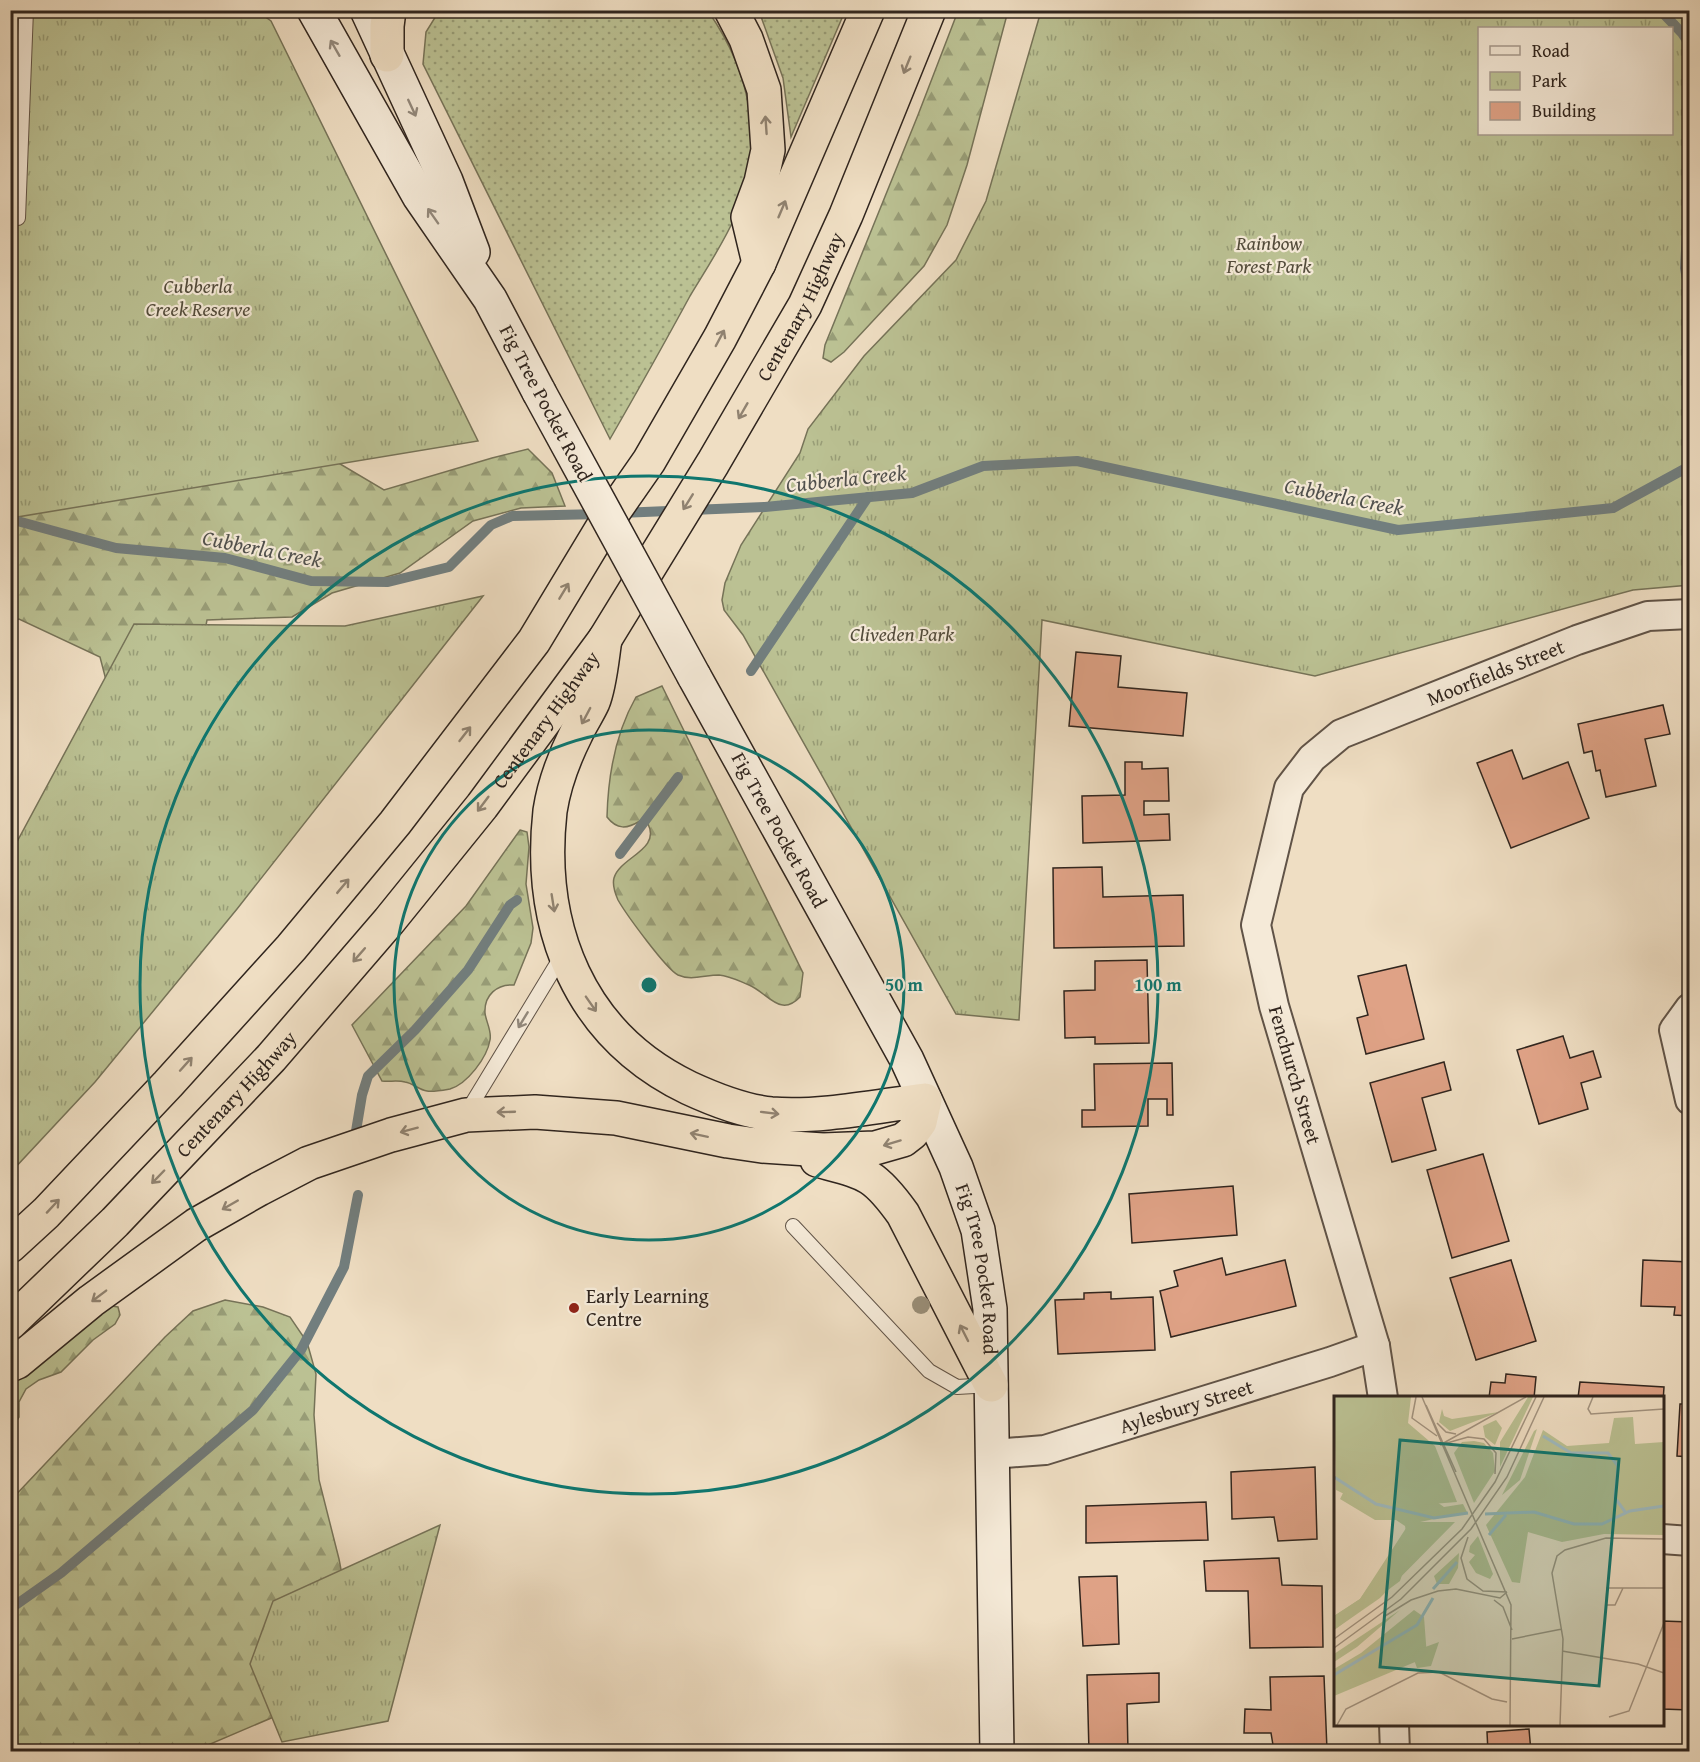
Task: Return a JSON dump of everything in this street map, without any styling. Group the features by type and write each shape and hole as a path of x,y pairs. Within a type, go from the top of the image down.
{"highway":[{"path":"387,55 389,10"},
{"path":"731,10 746,25 764,90 768,150 761,182 748,217 759,263"},
{"path":"10,1246 45,1214 291,948 395,823 534,641 601,530 649,461 715,348 759,263 867,10"},
{"name":"Centenary Highway","path":"10,1323 116,1222 271,1058 389,921 482,806 605,639 713,463 805,305 846,215 928,10"},
{"path":"10,1365 17,1362 145,1260 196,1225 259,1189 309,1163 391,1135 466,1115 535,1112 616,1118 728,1141 823,1150 875,1148 903,1140 912,1133 920,1122 925,1100 798,1115 760,1112 712,1098 658,1070 632,1050 606,1025 581,990 564,952 553,906 548,867 551,809 556,782 594,700 605,639"},
{"path":"762,1146 855,1170 868,1176 885,1189 903,1214 991,1385"}],"main road":[{"name":"Fig Tree Pocket Road","path":"314,10 419,196 490,299 694,676 907,1060 956,1167 978,1230 990,1309 997,1752"},
{"name":"Fig Tree Pocket Road","path":"367,10 446,181 490,299"}],"street":[{"name":"Moorfields Street","path":"1312,758 1341,734 1577,640 1648,616 1689,614"},
{"name":"Fenchurch Street","path":"1312,758 1288,788 1256,925 1274,1006 1375,1346 1383,1396"},
{"path":"1689,1008 1674,1030 1689,1100"},
{"name":"Aylesbury Street","path":"993,1454 1045,1450 1375,1346"},
{"path":"1664,1539 1689,1541"},
{"path":"1394,1726 1395,1752"}],"lane":[{"path":"10,218 18,218 26,10"},
{"path":"466,1115 564,952"},
{"name":"Fig Tree Pocket Road","path":"793,1226 929,1371 957,1387 991,1385"}],"green space":[{"name":"Cubberla Creek Reserve","path":"11,11 257,11 271,21 478,441 11,518"},
{"path":"439,11 708,11 735,60 744,85 751,136 750,163 744,190 725,237 610,439 423,64 426,32"},
{"path":"759,11 845,11 791,137 783,78"},
{"path":"958,11 1008,11 967,165 947,225 924,266 844,352 831,362 823,358 825,345"},
{"name":"Rainbow Forest Park","path":"1041,11 1689,11 1690,585 1633,590 1315,676 1042,620 1019,1020 956,1014 743,635 724,610 722,600 725,583 741,545 800,453 808,429 864,356 956,260 986,201"},
{"path":"303,442 384,490 528,449 552,473 565,506 521,508 473,521 400,573 332,593 292,617 207,620 198,666 11,853 112,703 100,657 19,619 11,622 11,485"},
{"path":"483,596 237,909 95,1082 11,1172 11,853 134,624 345,626"},
{"path":"662,686 803,973 800,997 793,1003 780,1005 749,985 727,976 688,978 678,975 646,940 618,900 614,889 614,878 624,864 645,847 651,833 648,824 640,821 631,826 622,827 607,817 614,756 623,726 636,697"},
{"path":"520,830 527,832 529,847 526,884 533,928 531,943 514,985 502,986 489,996 485,1013 490,1037 485,1055 463,1082 450,1089 427,1091 399,1081 382,1081 352,1025 466,906"},
{"path":"225,1300 263,1307 290,1317 307,1342 316,1374 314,1415 319,1480 339,1559 357,1655 297,1707 194,1751 11,1751 10,1501 165,1337 193,1311"},
{"path":"106,1305 118,1307 120,1315 115,1324 93,1340 61,1372 39,1380 26,1389 19,1402 19,1417 11,1431 10,1384"},
{"path":"440,1525 388,1721 282,1742 250,1664 273,1601"}],"building":[{"path":"1076,652 1121,656 1118,687 1187,693 1183,736 1069,726"},
{"path":"1663,705 1670,734 1645,739 1656,786 1606,797 1600,770 1596,771 1592,751 1584,753 1578,724"},
{"path":"1686,742 1690,742 1690,781"},
{"path":"1512,750 1523,779 1568,762 1589,818 1511,848 1477,763"},
{"path":"1125,762 1142,762 1142,769 1168,768 1169,801 1144,801 1144,815 1169,814 1170,840 1083,843 1082,796 1125,795"},
{"path":"1102,867 1103,897 1183,895 1184,946 1054,948 1053,868"},
{"path":"1147,960 1149,1043 1095,1044 1095,1037 1065,1038 1064,991 1095,990 1095,961"},
{"path":"1406,965 1424,1039 1366,1054 1357,1018 1368,1015 1358,976"},
{"path":"1563,1036 1570,1058 1593,1051 1601,1077 1581,1083 1588,1109 1539,1124 1517,1050"},
{"path":"1444,1062 1451,1090 1422,1098 1436,1150 1392,1162 1370,1083"},
{"path":"1172,1063 1173,1115 1167,1115 1167,1099 1148,1099 1148,1126 1082,1127 1082,1110 1095,1110 1094,1064"},
{"path":"1483,1154 1509,1241 1452,1258 1427,1170"},
{"path":"1233,1186 1237,1235 1132,1243 1129,1194"},
{"path":"1222,1258 1226,1275 1285,1260 1296,1306 1171,1337 1160,1291 1178,1286 1174,1271"},
{"path":"1511,1260 1536,1341 1476,1360 1450,1278"},
{"path":"1643,1260 1690,1262 1690,1316 1674,1315 1675,1307 1641,1306"},
{"path":"1111,1292 1111,1299 1153,1297 1155,1350 1058,1354 1055,1300 1084,1299 1084,1293"},
{"path":"1506,1374 1536,1377 1534,1396 1489,1396 1491,1382 1505,1383"},
{"path":"1580,1382 1664,1387 1663,1396 1578,1396"},
{"path":"1680,1404 1690,1404 1690,1457 1677,1456"},
{"path":"1315,1467 1317,1539 1278,1541 1274,1517 1232,1519 1231,1472"},
{"path":"1206,1502 1208,1540 1086,1543 1086,1506"},
{"path":"1279,1558 1282,1585 1322,1586 1323,1647 1250,1648 1248,1591 1206,1591 1204,1561"},
{"path":"1117,1576 1119,1644 1083,1646 1079,1577"},
{"path":"1664,1621 1690,1622 1690,1710 1664,1709"},
{"path":"1159,1673 1159,1702 1127,1704 1128,1752 1089,1752 1087,1675"},
{"path":"1324,1676 1327,1750 1274,1751 1271,1733 1244,1733 1245,1709 1271,1710 1270,1677"},
{"path":"1529,1729 1531,1752 1488,1752 1487,1732"}],"waterway":[{"path":"1660,10 1690,45"},
{"path":"1690,178 1685,268 1690,296"},
{"name":"Cubberla Creek","path":"620,513 765,507 912,493 983,466 1077,461 1398,530 1613,508 1690,466"},
{"path":"751,671 868,497"},
{"name":"Cubberla Creek","path":"10,519 116,548 225,558 311,581 388,582 449,567 491,525 512,516 601,514"},
{"path":"620,854 678,777"},
{"path":"356,1131 362,1095 368,1076 415,1030 468,970 510,905 517,900"},
{"path":"10,1609 61,1573 253,1410 301,1350 344,1267 358,1195"}],"place":[{"name":"Early Learning Centre","path":"574,1308"}],"park label":[{"name":"Cliveden Park","path":"902,634"}]}
